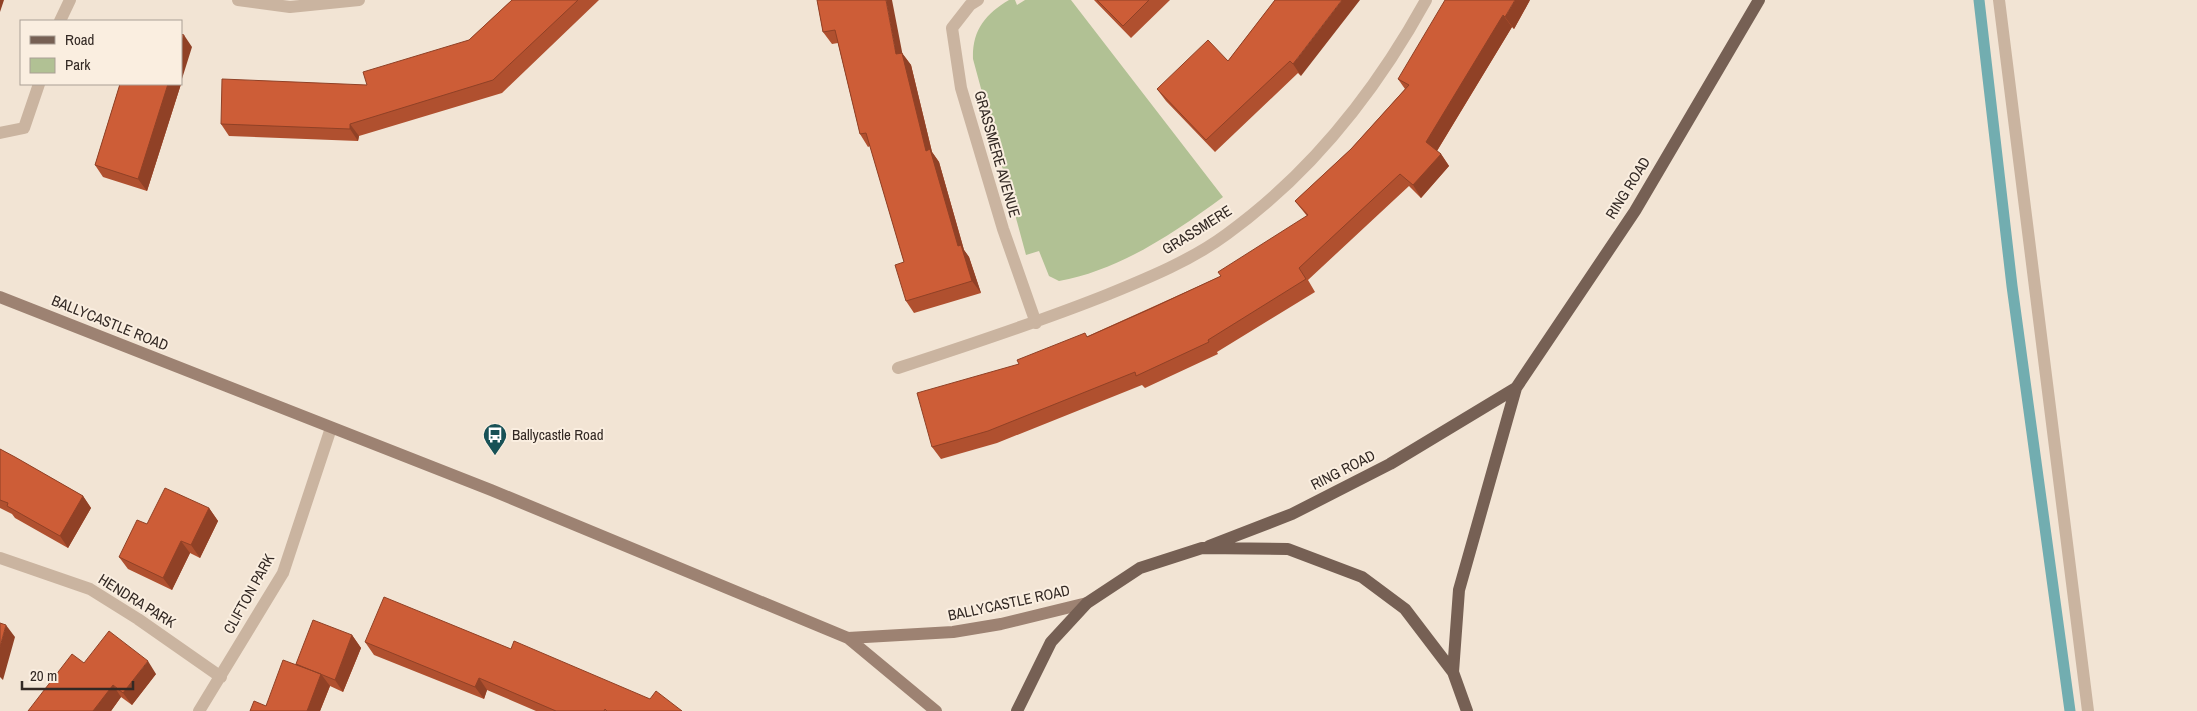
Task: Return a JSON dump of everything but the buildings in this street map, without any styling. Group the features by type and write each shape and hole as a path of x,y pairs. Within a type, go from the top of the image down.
{"main road":[{"name":"RING ROAD","path":"1453,672 1458,590 1516,388 1635,211 1759,0"},
{"name":"BALLYCASTLE ROAD","path":"0,297 491,490 848,638 936,711"},
{"name":"RING ROAD","path":"1017,711 1051,642 1087,603 1140,568 1202,548 1292,514 1426,445 1516,388"},
{"path":"1202,548 1288,549 1362,577 1405,609 1453,672 1468,711"},
{"name":"BALLYCASTLE ROAD","path":"848,638 954,632 1001,624 1087,603"}],"street":[{"path":"60,20 70,0"},
{"path":"238,0 290,7 359,0"},
{"name":"GRASSMERE AVENUE","path":"978,0 970,5 952,28 961,88 1003,229 1036,323"},
{"name":"GRASSMERE","path":"898,368 1036,323 1144,279 1226,235 1288,185 1354,112 1406,37 1426,0"},
{"path":"1999,0 2088,711"},
{"path":"0,134 24,128 39,85"},
{"name":"CLIFTON PARK","path":"199,711 283,573 331,428"},
{"name":"HENDRA PARK","path":"0,558 90,589 138,619 221,677"}],"green space":[{"path":"1009,0 1015,0 1017,5 1025,0 1071,0 1223,197 1185,224 1146,248 1125,259 1082,276 1059,281 1049,276 1039,251 1026,255 973,59 975,40 982,24 993,11"}],"waterway":[{"path":"1979,0 2012,286 2070,711"}],"place":[{"name":"Ballycastle Road","path":"495,456"}]}
